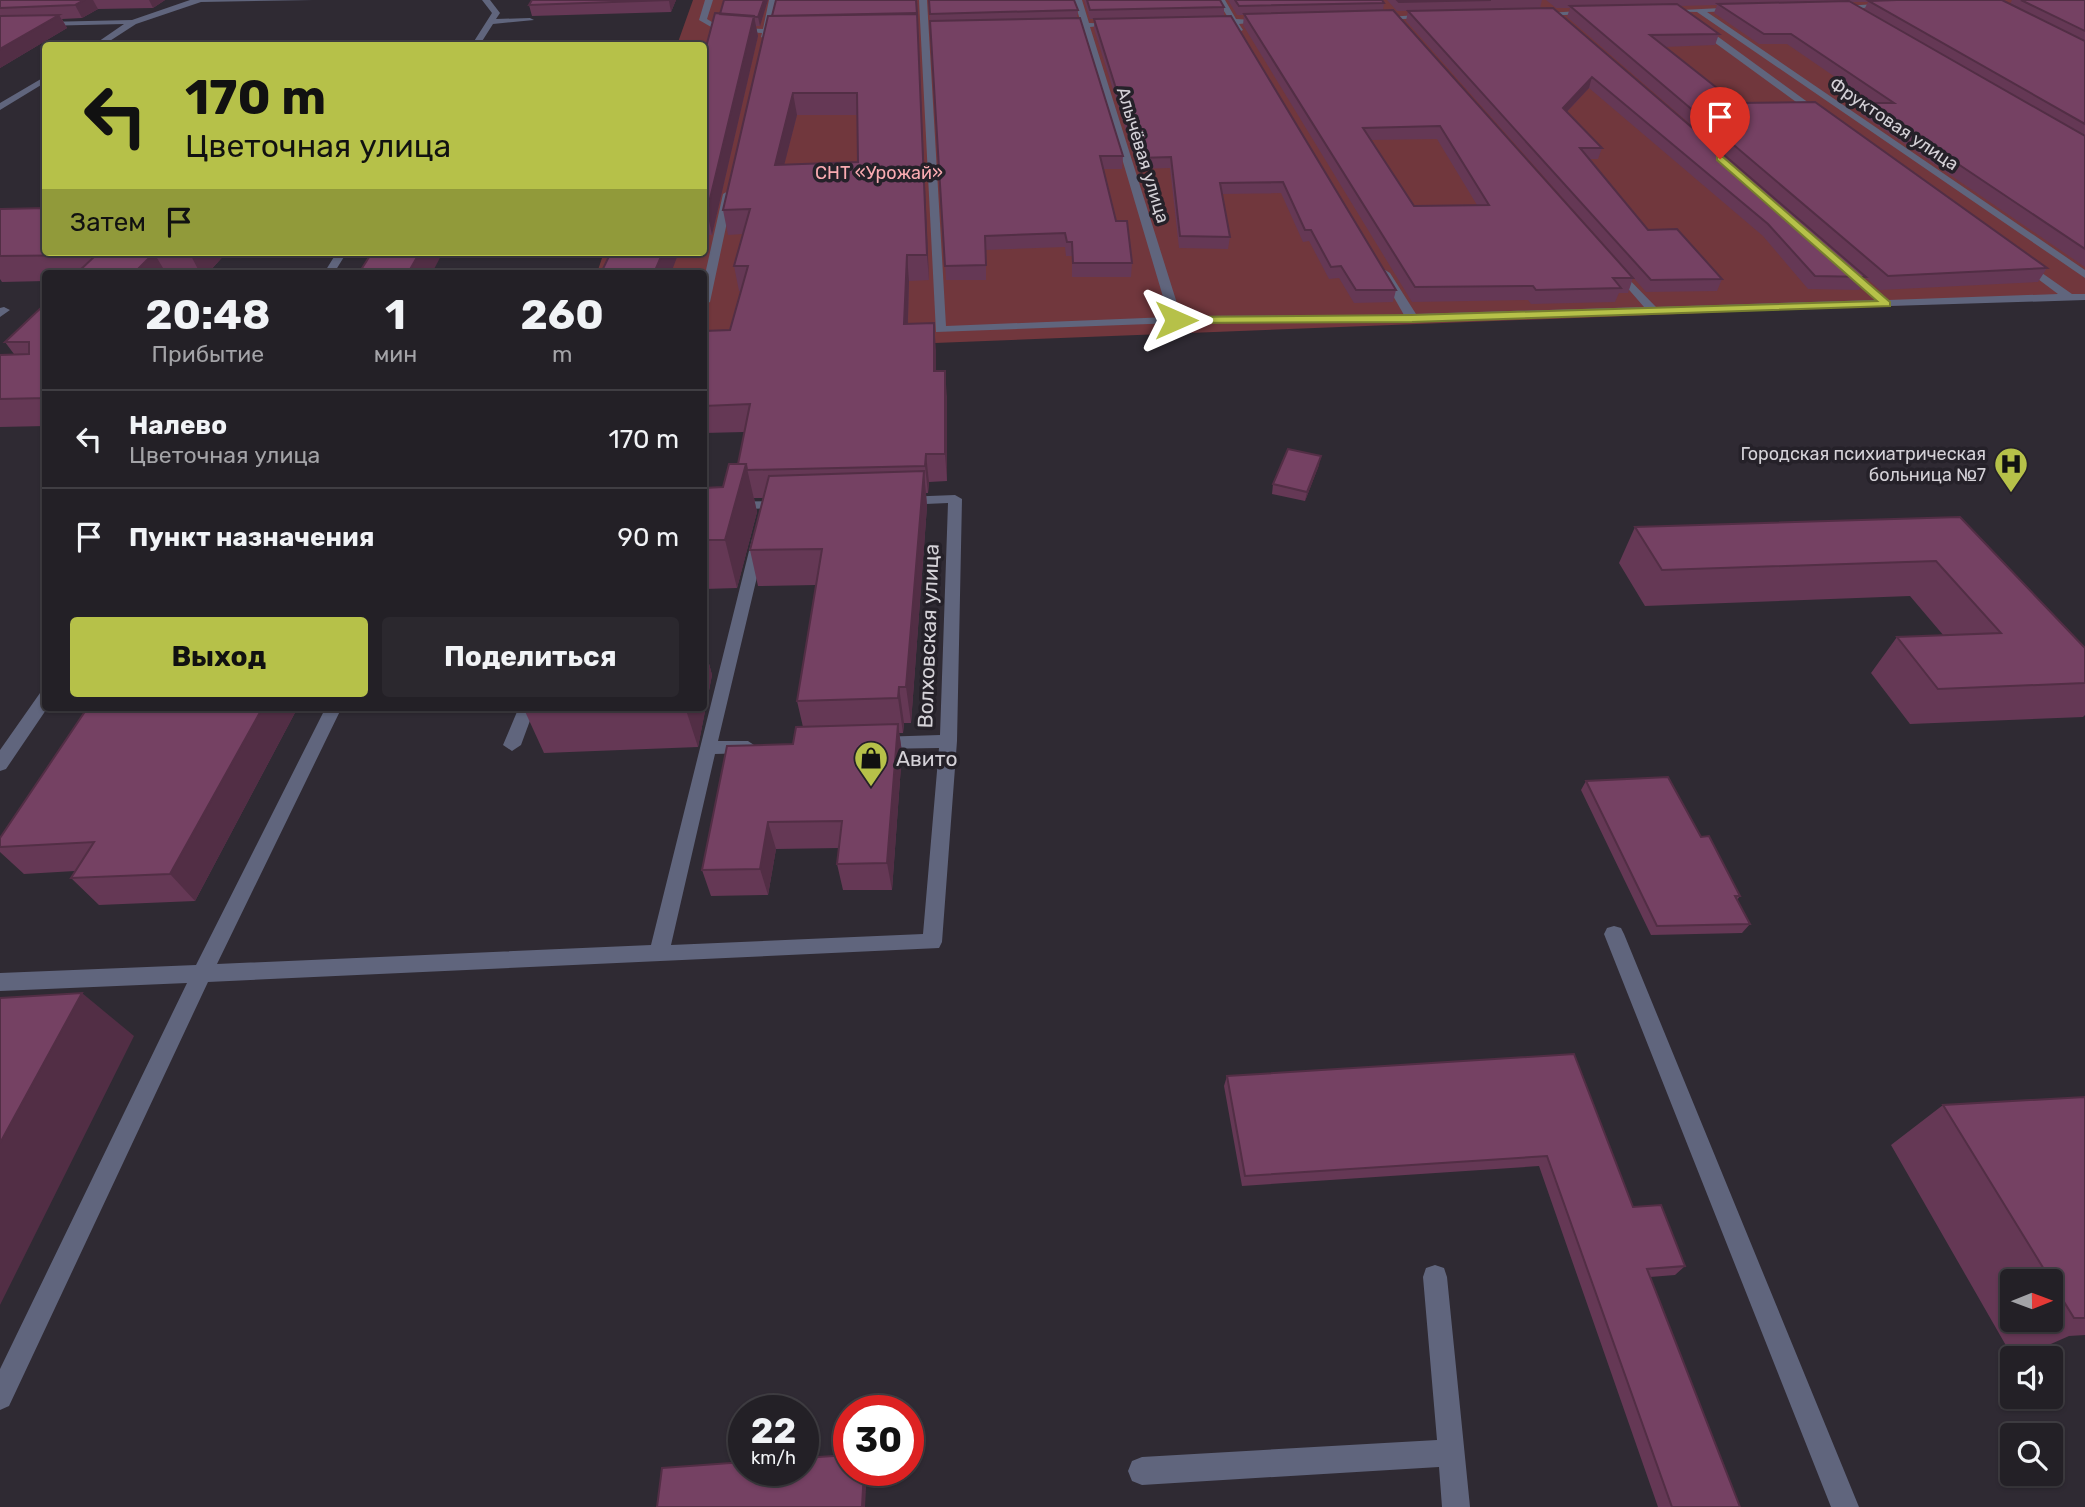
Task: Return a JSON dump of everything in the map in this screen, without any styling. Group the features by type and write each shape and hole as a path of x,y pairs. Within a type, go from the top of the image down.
{"street":[{"path":"102,42 132,22 196,1 309,0"},
{"path":"709,0 704,20 718,29 799,32"},
{"path":"763,45 774,0"},
{"path":"923,0 940,330 1176,320 1412,318 2085,297"},
{"name":"Алычёвая улица","path":"1078,0 1176,320"},
{"path":"1221,0 1248,46"},
{"path":"1538,0 1565,22"},
{"path":"1662,0 1834,125"},
{"name":"Фруктовая улица","path":"1684,0 2085,275"},
{"path":"1836,0 1858,13"},
{"path":"478,42 496,13 489,1"},
{"path":"1820,7 1899,5"},
{"path":"1387,9 1404,28"},
{"path":"1650,11 1753,9"},
{"path":"1528,14 1609,12"},
{"path":"1368,18 1435,16"},
{"path":"491,22 530,20"},
{"path":"1194,23 1274,21"},
{"path":"0,25 132,22"},
{"path":"1047,26 1127,24"},
{"path":"912,29 938,28"},
{"path":"0,107 42,81"},
{"path":"707,289 732,180"},
{"path":"2014,257 2070,298"},
{"path":"1607,258 1653,311"},
{"path":"1834,258 1886,304"},
{"path":"1376,259 1412,318"},
{"name":"Волховская улица","path":"659,953 933,942 948,741 955,499 888,501"},
{"path":"707,506 794,504"},
{"path":"0,982 659,953 768,505"},
{"path":"0,764 42,703"},
{"path":"0,1397 202,974 332,711"},
{"path":"512,745 525,711"},
{"path":"854,744 948,741"},
{"path":"708,748 761,746"},
{"path":"1614,934 1845,1507"},
{"path":"1435,1277 1456,1507"},
{"path":"1142,1471 1451,1453"}],"green space":[{"name":"СНТ «Урожай»","path":"693,0 2085,0 2085,298 707,352 707,270 598,270 603,256 707,256 707,42 678,42"}],"building":[{"path":"0,0 84,0 75,5 0,8"},
{"path":"532,0 669,0 529,5"},
{"path":"724,0 764,0 758,17 720,14"},
{"path":"776,0 916,0 917,14 772,16"},
{"path":"929,0 1074,0 1078,10 930,14"},
{"path":"1087,0 1220,0 1224,7 1090,10"},
{"path":"1235,0 1382,0 1384,3 1239,6"},
{"path":"1397,0 1491,0 1399,2"},
{"path":"2002,0 2085,41 2085,124 1869,1"},
{"path":"2021,0 2085,0 2085,31"},
{"path":"1849,1 2085,136 2085,249 1867,103 1894,103 1791,34 1764,34 1718,4"},
{"path":"1677,4 1719,34 1650,35 1736,103 1815,102 2047,268 1888,276 1570,6"},
{"path":"1553,8 1866,277 1815,276 1768,224 1592,77 1563,108 1602,148 1580,148 1648,230 1677,229 1722,279 1651,280 1408,11"},
{"path":"1393,10 1633,278 1613,278 1621,288 1536,290 1533,286 1415,287 1244,14","holes":["1440,126 1489,205 1414,206 1363,128"]},
{"path":"715,13 754,16 707,211 707,44"},
{"path":"917,13 927,255 907,255 904,324 934,323 934,371 945,371 945,454 926,454 925,466 747,470 746,464 738,464 750,404 707,406 707,331 730,330 748,266 734,266 750,209 723,210 768,16","holes":["793,93 857,93 858,162 775,165"]},
{"path":"59,15 0,49 0,16"},
{"path":"1231,16 1396,290 1356,290 1341,266 1331,267 1311,230 1305,230 1283,182 1220,183 1230,237 1180,236 1171,157 1138,158 1094,19"},
{"path":"1080,18 1123,156 1100,156 1116,221 1127,221 1132,263 1073,263 1072,242 1067,242 1065,233 985,236 986,265 945,266 930,21"},
{"path":"42,208 42,256 0,256 0,209"},
{"path":"95,256 151,256 137,270 80,270"},
{"path":"370,256 418,256 410,270 361,270"},
{"path":"609,256 661,256 655,270 602,270"},
{"path":"42,307 42,398 0,399 0,355 29,354 29,342 5,342"},
{"path":"1288,449 1321,456 1307,492 1273,484"},
{"path":"729,464 746,464 725,540 707,540 707,488 723,487"},
{"path":"924,471 906,687 899,687 898,698 797,701 822,549 750,550 769,476"},
{"path":"1960,517 2085,648 2085,683 1938,689 1897,637 2001,633 1936,561 1662,570 1635,527"},
{"path":"85,711 261,711 170,874 71,878 94,842 0,847 0,838"},
{"path":"898,724 887,863 837,864 842,821 768,822 760,869 702,870 727,746 793,744 796,727"},
{"path":"1668,777 1701,837 1709,836 1740,896 1735,896 1750,924 1657,926 1586,781"},
{"path":"82,993 0,1143 0,998"},
{"path":"1574,1054 1633,1207 1661,1205 1685,1266 1647,1269 1740,1507 1672,1507 1547,1156 1245,1176 1227,1076"},
{"path":"2085,1097 2085,1318 2074,1318 2063,1300 2063,1269 2044,1269 1943,1105"},
{"path":"833,1456 833,1486 863,1486 862,1507 657,1507 662,1468 728,1463 728,1486 819,1486 819,1457"}],"place":[{"name":"Городская психиатрическая больница №7","path":"2011,494"},
{"name":"Авито","path":"871,788"}],"route":[{"path":"1176,320 1412,318 1886,304 1720,159"}]}
